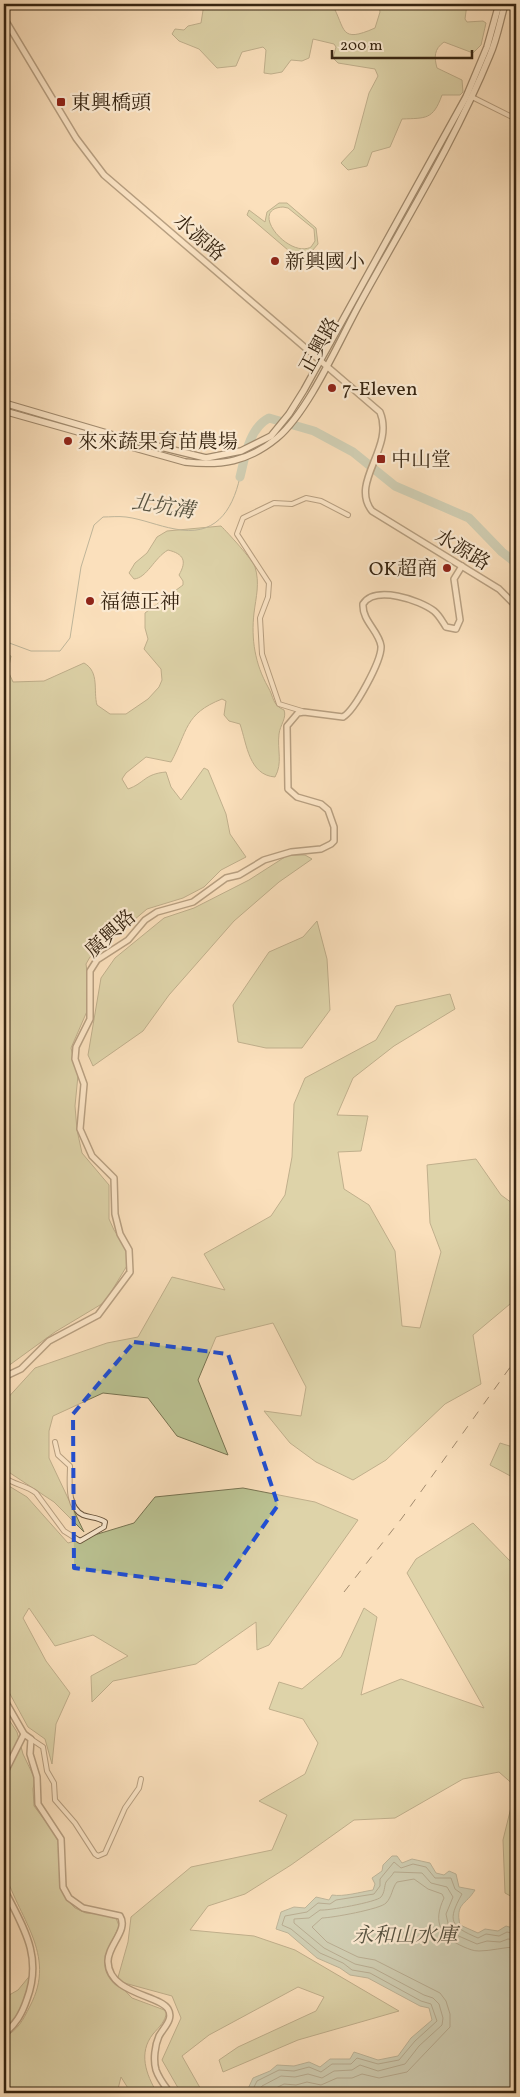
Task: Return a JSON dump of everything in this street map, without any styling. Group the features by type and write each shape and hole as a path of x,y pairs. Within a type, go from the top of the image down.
{"main road":[{"name":"正興路","path":"4,402 120,437 206,458 226,456 271,436 288,416 320,362 466,97 487,47 499,4"},
{"name":"正興路","path":"4,411 185,462 211,465 256,453 278,438 296,418 327,367 449,144 491,53 505,4"}],"street":[{"name":"水源路","path":"4,18 76,138 104,174 380,412 383,428 376,460 369,474 365,494 372,511 499,589 516,606"},
{"path":"472,97 516,119"},
{"path":"348,515 321,501 306,498 292,504 274,503 241,521 237,534 269,583 268,596 260,618 262,654 267,672 274,684 279,704 304,712 343,717 348,714 362,692 381,647 364,611 363,604 368,598 376,595 398,596 420,603 439,616 446,627 456,629 460,620 454,579 462,566"},
{"name":"廣興路","path":"4,1377 21,1368 49,1341 98,1315 130,1272 129,1250 120,1234 115,1214 114,1178 92,1156 80,1129 84,1084 75,1059 76,1047 90,1019 90,971 97,960 128,940 145,920 157,912 193,902 226,878 239,875 264,860 291,852 321,849 334,841 334,827 328,810 321,804 297,797 288,789 286,783 287,726 298,713 304,712"},
{"path":"4,1477 17,1486 30,1488 36,1493 71,1537 80,1541 104,1527 105,1522 99,1518 82,1515 77,1511 70,1497 70,1466 58,1455 55,1442"},
{"path":"4,1699 24,1734 42,1747 47,1771 54,1783 55,1800 75,1823 98,1856 105,1853 125,1808 139,1788 141,1779"},
{"path":"4,1774 24,1734"},
{"path":"31,1739 30,1754 37,1777 38,1804 61,1839 63,1887 69,1898 83,1908 120,1916 123,1920 122,1927 108,1956 109,1970 114,1978 130,1990 164,2005 169,2011 170,2020 158,2037 155,2063 159,2077 170,2093"},
{"path":"4,1889 20,1916 34,1967 32,1985 23,2011 18,2021 4,2034"}],"highlighted area":[{"path":"134,1342 228,1354 278,1505 221,1587 74,1568 73,1414"}],"green space":[{"path":"204,4 332,4 342,27 349,34 355,35 375,28 380,12 379,4 467,4 465,19 467,22 483,21 486,23 481,45 473,53 444,42 437,50 435,60 437,68 462,80 463,92 460,95 442,95 435,109 428,116 402,119 390,147 372,152 367,166 348,170 341,163 354,149 369,93 378,76 375,69 338,63 333,58 336,47 334,44 313,39 309,58 302,61 291,60 282,72 264,73 266,50 263,47 242,52 236,66 217,68 199,49 179,41 172,34 175,29 184,30 188,26 201,23"},
{"path":"279,203 287,203 316,228 318,244 312,251 302,254 312,263 309,268 247,215 249,210 265,222 267,212","holes":["283,207 288,208 314,229 315,241 311,247 302,249 292,246 283,240 270,224 269,216 273,210"]},
{"path":"221,526 240,546 255,567 257,590 253,623 255,651 260,669 274,700 277,706 284,710 285,713 279,734 279,767 275,777 266,775 254,765 250,758 240,724 229,721 224,715 226,701 222,699 200,711 194,717 171,762 146,757 126,773 122,779 128,789 153,775 166,772 171,787 181,800 204,768 208,770 226,814 230,834 246,857 221,870 204,887 183,898 147,909 90,957 86,964 89,988 88,1009 71,1048 78,1075 75,1106 77,1130 82,1153 109,1185 109,1219 114,1230 130,1253 128,1264 105,1302 55,1332 4,1369 4,654 11,656 8,671 13,682 44,681 84,663 92,671 94,677 97,705 110,714 126,714 148,699 159,687 162,680 161,669 144,649 148,639 145,628 145,613 183,585 179,575 183,562 181,556 168,550 139,578 134,579 129,573 135,563 147,553 157,537 167,531"},
{"path":"288,855 305,855 312,859 279,882 234,921 169,995 143,1031 93,1066 88,1055 101,978 115,958 164,918 194,908 249,880"},
{"path":"317,921 327,959 330,1010 302,1048 266,1048 238,1042 233,1005 269,952 303,937"},
{"path":"450,994 455,1009 394,1046 353,1078 337,1115 368,1116 361,1151 338,1152 344,1189 369,1205 395,1251 402,1326 420,1328 441,1252 430,1223 427,1165 476,1159 501,1195 516,1206 516,1299 473,1335 481,1384 445,1404 386,1460 353,1480 316,1462 290,1443 264,1411 301,1416 306,1387 273,1323 216,1337 198,1380 228,1455 177,1436 148,1398 103,1393 53,1416 49,1431 49,1458 84,1532 54,1502 4,1469 4,1402 35,1368 107,1343 138,1337 172,1277 225,1290 204,1254 271,1216 285,1195 292,1157 294,1104 305,1078 376,1040 396,1006"},
{"path":"500,1443 516,1448 516,1479 490,1465"},
{"path":"4,1483 27,1497 68,1543 134,1523 155,1497 243,1488 315,1502 358,1520 269,1645 257,1650 256,1622 196,1664 113,1681 92,1702 91,1676 128,1656 93,1635 55,1646 29,1608 23,1618 46,1661 70,1693 56,1724 52,1764 45,1739 28,1727 4,1683"},
{"path":"473,1523 511,1562 516,1560 516,1787 499,1772 463,1779 395,1818 354,1820 291,1865 245,1894 208,1906 190,1930 254,1936 295,1950 399,2011 298,2040 223,2072 219,2060 238,2047 316,2011 324,1997 298,1987 209,2035 182,2056 203,2093 181,2093 162,2060 181,2018 172,1996 117,1981 128,1942 131,1917 191,1867 272,1850 287,1815 259,1801 305,1774 318,1743 303,1719 269,1709 279,1682 302,1689 341,1657 364,1608 377,1617 361,1695 401,1679 484,1708 407,1573 416,1559"},
{"path":"4,1712 17,1732 23,1754 35,1779 33,1789 34,1806 53,1831 60,1845 60,1881 66,1899 75,1908 86,1913 109,1914 116,1918 119,1926 109,1948 109,1974 132,1998 167,2011 164,2021 148,2041 145,2056 147,2071 157,2093 131,2093 121,2077 117,2093 4,2093 4,2038 17,2028 27,2012 37,1987 40,1969 38,1952 4,1869 4,1778 9,1769 4,1765"},
{"path":"516,1787 516,1899 505,1893 503,1840"},
{"path":"32,1973 27,1996 20,2012 10,2025 4,2029 4,1998 18,1990"}],"water":[{"name":"永和山水庫","path":"392,1856 397,1856 402,1863 412,1859 430,1863 436,1873 444,1875 449,1871 456,1874 459,1887 475,1890 460,1908 460,1925 478,1933 485,1929 498,1931 506,1926 516,1929 516,2093 246,2093 253,2078 270,2071 277,2065 294,2066 309,2062 320,2067 330,2059 350,2059 354,2052 378,2060 398,2056 411,2038 432,2020 429,2008 420,2006 368,1978 350,1975 340,1968 317,1958 288,1933 276,1929 281,1912 294,1907 305,1908 316,1897 329,1900 332,1895 347,1895 373,1890 375,1884 372,1878 382,1871 383,1865"}],"waterway":[{"name":"北坑溝","path":"240,477 252,436 262,423 269,418 314,431 353,452 395,486 469,518 502,552 516,563"},
{"name":"北坑溝","path":"4,641 31,651 60,651 70,638 81,567 94,525 103,517 132,518 189,531 211,526 219,520 232,501 240,477"}],"railway":[{"path":"344,1592 402,1518 516,1359"}],"place":[{"name":"東興橋頭","path":"61,102"},
{"name":"新興國小","path":"275,261"},
{"name":"7-Eleven","path":"332,388"},
{"name":"來來蔬果育苗農場","path":"68,441"},
{"name":"中山堂","path":"381,459"},
{"name":"OK超商","path":"447,568"},
{"name":"福德正神","path":"90,601"}]}
